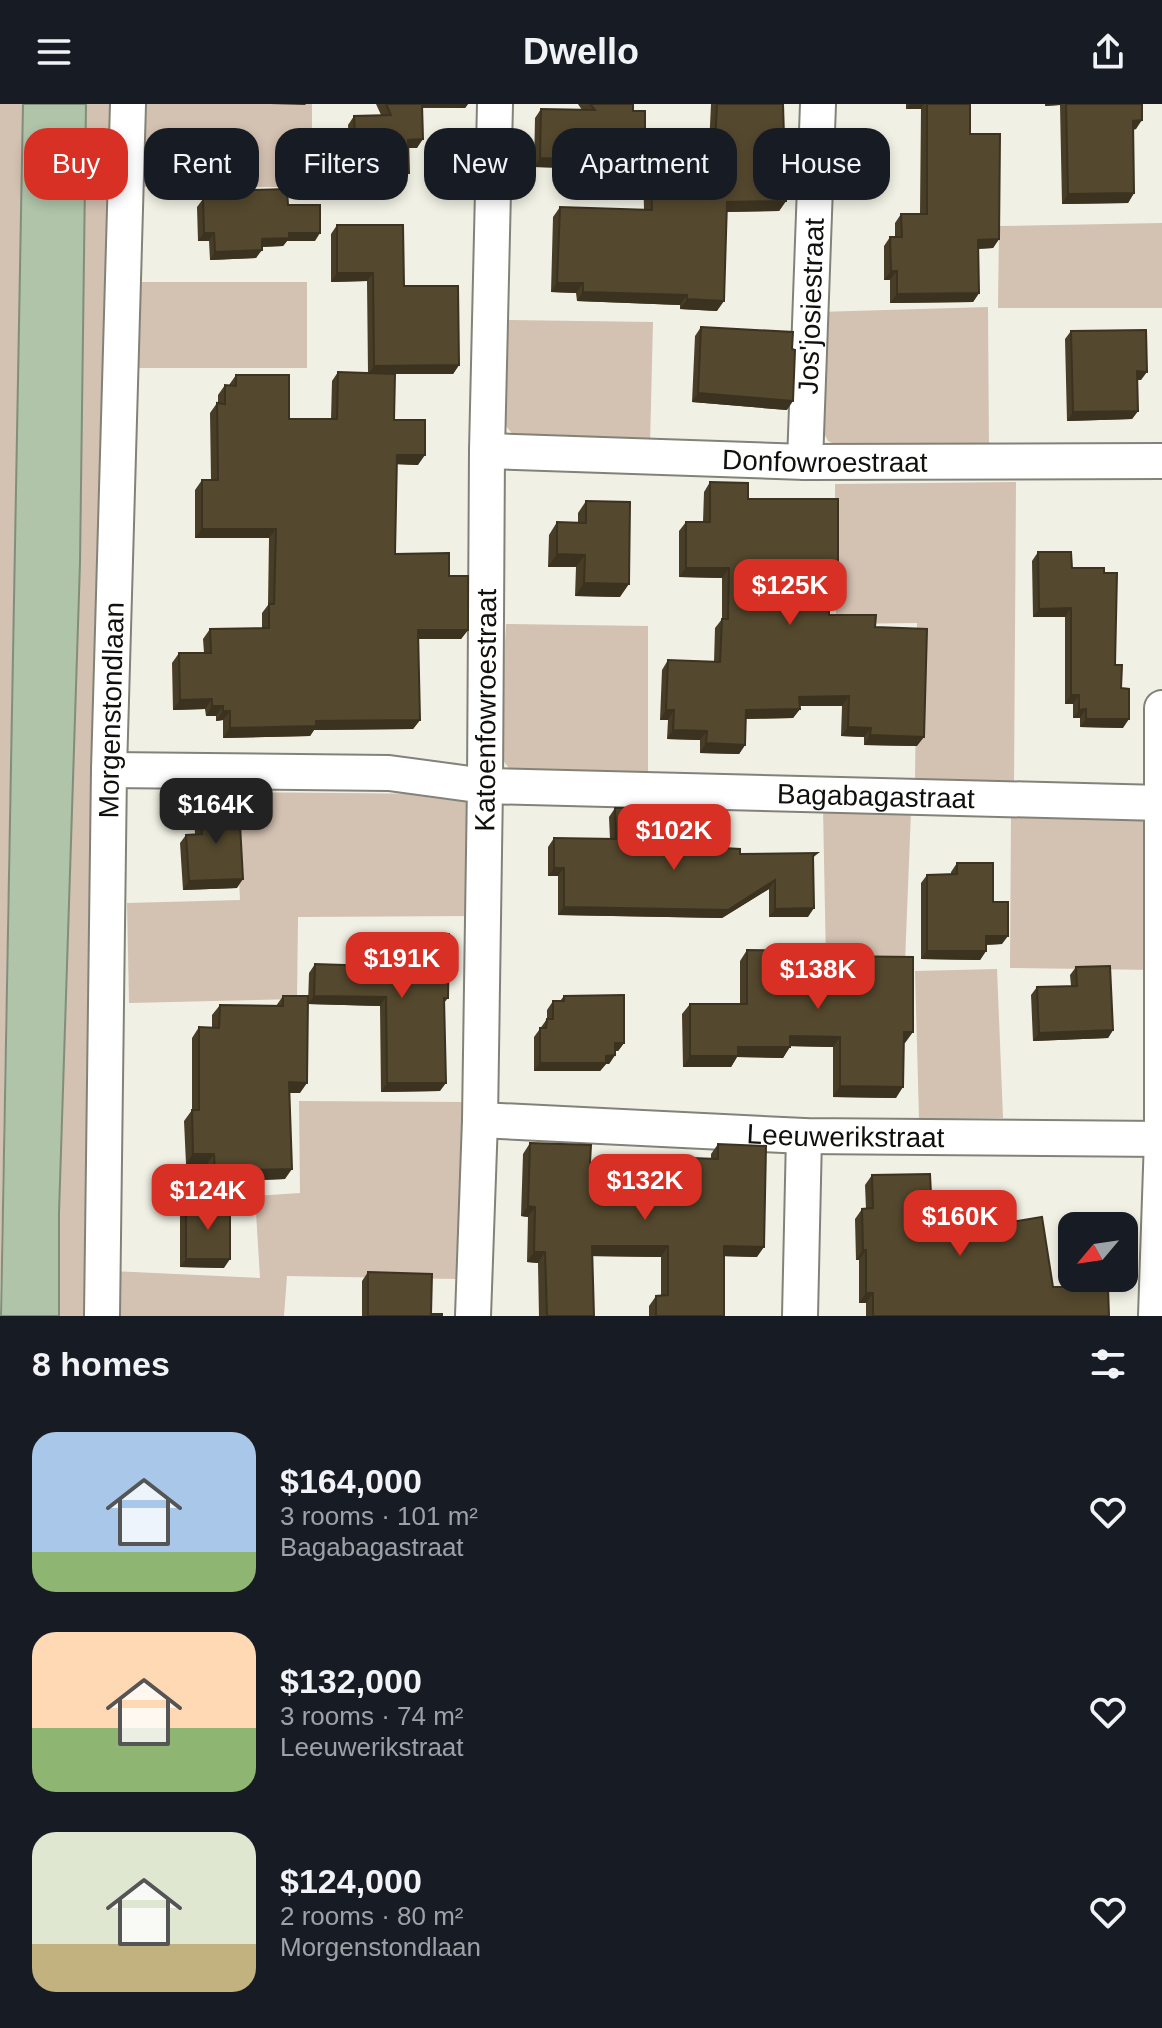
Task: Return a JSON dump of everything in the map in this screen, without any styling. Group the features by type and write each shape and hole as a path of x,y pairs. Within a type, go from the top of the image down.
{"street":[{"name":"Morgenstondlaan","path":"102,1316 109,770 128,104"},
{"name":"Katoenfowroestraat","path":"473,1316 480,1120 487,451 495,104"},
{"name":"Jos'josiestraat","path":"805,462 818,104"},
{"name":"Donfowroestraat","path":"487,451 805,462 1162,461"},
{"path":"1156,1316 1162,1139 1162,708"},
{"name":"Bagabagastraat","path":"109,770 389,773 485,786 1161,803"},
{"name":"Leeuwerikstraat","path":"480,1120 804,1136 1162,1139"},
{"path":"800,1316 804,1136"}],"shaded area":[{"path":"0,104 23,104 0,1316"},
{"path":"23,104 86,104 86,128 24,128 24,200 85,200 80,563 59,1213 59,1316 1,1316"},
{"path":"86,104 114,104 114,128 86,128"},
{"path":"133,104 312,104 312,128 275,128 275,187 259,187 259,128 144,128 144,187 133,187"},
{"path":"85,200 112,200 90,1316 59,1316 59,1213 80,563"},
{"path":"1162,223 1162,308 998,308 999,226"},
{"path":"132,282 307,282 307,368 133,368"},
{"path":"988,307 989,453 848,451 828,441 821,428 818,312"},
{"path":"502,320 653,322 650,444 516,438 504,424"},
{"path":"1016,482 1014,783 915,781 917,623 836,624 835,484"},
{"path":"506,624 648,626 648,775 511,771 499,755"},
{"path":"235,792 449,794 463,798 477,818 472,916 298,917 297,999 129,1003 127,903 240,900"},
{"path":"823,807 911,811 905,962 826,963"},
{"path":"1011,815 1133,817 1147,821 1156,970 1010,968"},
{"path":"997,969 1003,1118 919,1119 915,971"},
{"path":"299,1101 465,1102 457,1279 287,1276 284,1316 111,1316 112,1271 260,1278 255,1196 300,1193"}],"building":[{"path":"386,104 422,104 423,139 408,140 408,128 355,128 354,116 391,115"},
{"path":"590,104 633,104 633,111 645,111 645,128 552,128 552,158 540,158 541,109 595,110"},
{"path":"717,104 783,104 784,128 753,128 753,200 786,201 727,202 724,301 687,299 687,295 583,292 583,283 557,283 560,207 652,210 652,200 737,200 737,128 716,128"},
{"path":"927,104 970,104 970,134 1000,134 999,239 978,240 979,293 897,294 897,271 891,271 890,237 902,237 901,214 927,214"},
{"path":"1066,104 1142,104 1142,120 1133,121 1134,193 1068,194"},
{"path":"275,189 275,200 288,200 288,205 320,205 320,233 289,233 289,238 262,239 262,250 215,252 214,233 204,233 203,200 259,200 259,190"},
{"path":"337,225 403,225 404,286 458,286 459,365 374,366 373,273 337,273"},
{"path":"701,327 793,332 793,401 698,393"},
{"path":"1146,330 1147,372 1137,371 1138,411 1073,412 1071,331"},
{"path":"338,372 395,374 394,420 425,420 425,455 397,455 395,554 449,553 449,576 468,576 468,630 418,630 420,720 316,721 316,726 230,728 230,711 223,711 223,706 212,706 212,699 180,700 179,653 211,653 210,629 269,628 269,604 274,604 276,529 202,529 202,480 218,480 217,403 225,404 225,385 236,386 236,375 289,375 289,419 337,419"},
{"path":"710,482 748,483 748,499 838,499 838,567 828,567 829,615 876,615 875,627 927,629 924,737 870,735 871,728 848,727 849,696 799,697 800,709 746,710 745,745 706,743 707,731 673,730 674,710 666,710 668,660 720,662 722,619 728,619 729,568 686,568 686,522 710,522"},
{"path":"586,501 630,502 629,584 584,583 585,555 557,554 557,522 586,523"},
{"path":"1038,552 1071,552 1072,568 1104,568 1104,573 1117,573 1115,665 1122,665 1121,688 1129,689 1129,719 1086,719 1086,709 1079,710 1079,695 1071,695 1071,608 1039,609"},
{"path":"239,806 243,879 189,881 186,835 202,834 200,808"},
{"path":"615,808 653,808 653,844 740,849 740,854 817,853 813,856 814,908 775,909 775,880 728,910 564,907 564,868 554,868 554,838 616,839"},
{"path":"957,863 993,863 993,902 1008,902 1008,936 986,936 986,951 927,951 927,875 957,874"},
{"path":"375,933 449,934 448,998 444,998 446,1083 387,1083 386,997 314,996 315,964 375,966"},
{"path":"747,950 828,951 828,956 913,957 913,1032 904,1032 903,1087 840,1086 840,1037 790,1036 790,1047 738,1047 738,1056 690,1056 690,1004 747,1004"},
{"path":"1110,966 1113,1030 1039,1033 1037,987 1077,986 1076,967"},
{"path":"624,995 624,1043 615,1043 615,1055 606,1056 606,1063 540,1063 540,1028 546,1028 547,1019 553,1019 553,1001 564,1001 564,996"},
{"path":"283,996 308,996 307,1083 289,1082 292,1169 215,1171 214,1154 193,1154 192,1110 199,1110 199,1027 219,1028 220,1005 283,1006"},
{"path":"530,1143 591,1145 590,1163 637,1163 637,1173 691,1173 692,1158 718,1159 718,1144 766,1146 764,1247 724,1246 724,1316 656,1316 656,1296 668,1295 668,1246 592,1246 594,1316 547,1316 545,1252 534,1252 535,1207 528,1206"},
{"path":"930,1174 931,1194 992,1193 992,1225 1042,1217 1053,1287 1058,1287 1058,1292 1108,1292 1109,1316 873,1316 873,1293 866,1293 862,1209 873,1208 872,1175"},
{"path":"186,1204 230,1205 230,1259 186,1259"},
{"path":"368,1272 432,1274 431,1314 442,1316 368,1316"}]}
